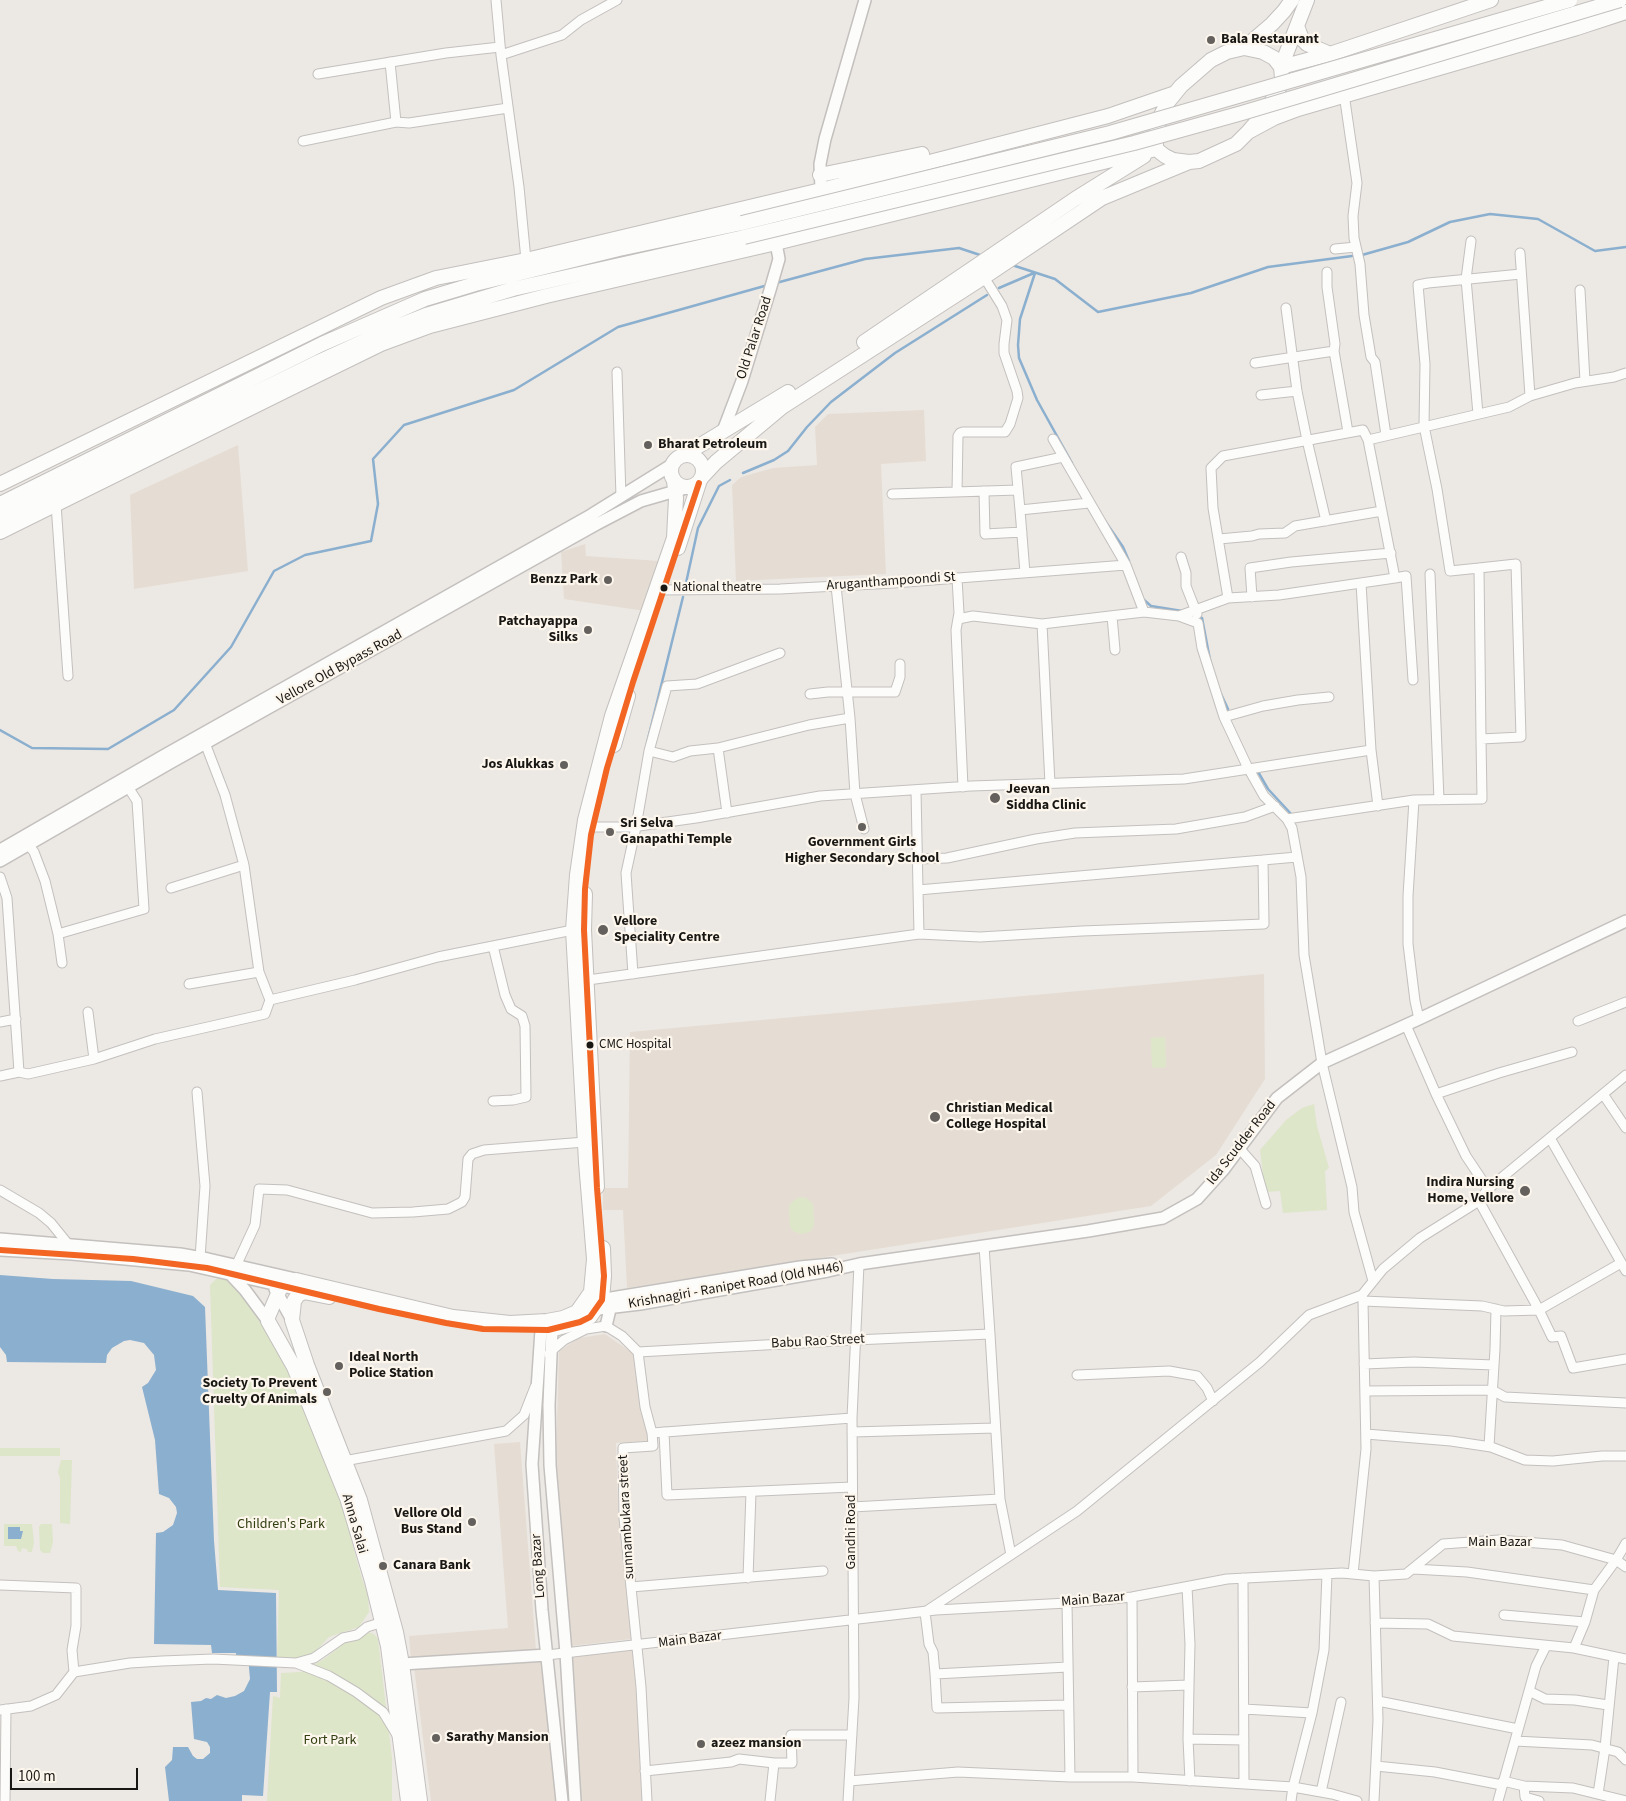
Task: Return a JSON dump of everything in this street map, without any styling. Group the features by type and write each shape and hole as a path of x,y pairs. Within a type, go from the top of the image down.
{"highway":[{"path":"1244,48 1272,24 1292,0"},
{"path":"1037,233 1102,198 1188,162 1199,161 1213,156 1236,144 1265,112 1278,91 1282,78 1281,66 1307,0"},
{"path":"1281,66 1330,54 1491,0"},
{"path":"0,504 322,344 425,299 475,284 619,249 742,223 1110,133 1570,0"},
{"path":"0,532 56,504 94,479 318,362 426,315 513,289 744,237 1134,143 1242,113 1620,0"},
{"path":"1248,132 1274,118 1344,94 1626,12"},
{"path":"1297,26 1302,39 1307,44 1330,54"},
{"path":"1188,162 1165,156 1156,148 1156,132 1160,115 1175,93 1211,60 1227,52 1244,48 1263,52 1274,58 1281,66"},
{"path":"0,484 381,298 436,278 526,260 821,190 1108,116 1175,93"},
{"path":"820,175 1015,134 1069,126"},
{"path":"597,1305 591,1292 594,1259 585,1142 574,930 578,875 612,716 660,590 688,484 782,407 984,271 1037,233 1075,199 1156,148"},
{"path":"0,518 94,479 308,380 381,344 430,326 546,296 776,243 1156,148"},
{"path":"688,484 671,473 678,460 984,271"},
{"path":"660,590 688,484 703,466 698,458 689,455 678,460"},
{"path":"268,1321 277,1288 290,1281 446,1324 483,1329 546,1330 580,1322 590,1317 597,1305 604,1276 597,1188 584,930 589,827"},
{"path":"308,1287 453,1317 510,1323 563,1318 597,1305"},
{"path":"292,1320 294,1301 308,1287"},
{"name":"Anna Salai","path":"292,1320 307,1365 360,1500 394,1623 402,1664 420,1801"},
{"name":"Anna Salai","path":"268,1321 294,1367 347,1498 383,1622 388,1646 408,1801"}],"main road":[{"path":"821,190 820,175 825,139 865,0"},
{"name":"Old Palar Road","path":"723,431 742,380 779,259 776,243"},
{"name":"Vellore Old Bypass Road","path":"0,850 162,756 621,497 678,460"},
{"name":"Vellore Old Bypass Road","path":"0,860 597,524 641,501 688,484"},
{"name":"Ida Scudder Road","path":"859,1264 1088,1231 1163,1218 1197,1199 1224,1169 1277,1098 1322,1062 1406,1025 1626,922"},
{"path":"0,1239 180,1254 200,1258 233,1270 263,1277 277,1288 292,1320"},
{"path":"0,1250 134,1259 233,1270 308,1287"},
{"name":"Krishnagiri - Ranipet Road (Old NH46)","path":"597,1305 800,1267 859,1264"},
{"path":"233,1270 268,1321"},
{"path":"597,1305 606,1326"},
{"path":"546,1330 551,1351 549,1405 550,1465 566,1653 575,1801"},
{"name":"Long Bazar","path":"546,1330 536,1384 532,1464 547,1655 562,1801"},
{"path":"402,1664 547,1655"}],"street":[{"path":"496,0 500,51 519,187 526,260"},
{"path":"318,74 390,62 500,51 562,35 582,20 617,0"},
{"path":"390,62 396,122"},
{"path":"1344,94 1357,183 1353,216 1356,247 1360,264 1364,315 1371,357 1375,362 1386,435"},
{"path":"303,141 396,122 508,108"},
{"path":"1471,241 1466,280 1478,414"},
{"path":"1335,249 1356,247"},
{"path":"1520,253 1530,396"},
{"path":"957,492 958,436 963,432 1005,432 1010,424 1018,398 1004,353 1008,320 984,271"},
{"path":"1327,272 1327,287 1335,344 1334,351 1348,432"},
{"path":"1482,739 1521,737 1516,564 1450,571 1437,489 1424,426 1425,364 1418,286 1428,282 1521,274"},
{"path":"1580,290 1585,381"},
{"path":"1286,308 1297,391 1326,521"},
{"path":"1255,363 1334,351"},
{"path":"617,372 621,497"},
{"path":"1368,440 1509,407 1530,396 1575,383 1614,377 1626,373"},
{"path":"1261,395 1297,391"},
{"path":"1228,598 1213,508 1211,468 1223,456 1363,430 1368,440 1396,578"},
{"path":"1053,439 1126,565 1144,612"},
{"path":"1026,573 1016,467 1063,457"},
{"path":"892,494 1018,490"},
{"path":"984,491 985,534 1022,532"},
{"path":"1020,510 1089,503"},
{"path":"56,504 68,676"},
{"path":"1219,539 1285,533 1295,526 1382,511"},
{"path":"1252,597 1250,568 1291,562 1391,553"},
{"path":"1181,557 1186,573 1186,586 1197,609 1202,648 1224,717 1248,768 1264,796 1287,819 1292,828 1301,877 1304,955 1322,1062 1352,1187 1354,1212 1373,1281"},
{"name":"Aruganthampoondi St","path":"660,590 780,589 836,586 1126,565"},
{"path":"1287,819 1414,800 1482,799 1479,568"},
{"path":"1430,574 1439,800"},
{"path":"1179,616 1228,598 1252,597 1406,576 1413,680"},
{"path":"956,578 959,613 956,630 963,787"},
{"path":"1361,583 1371,750 1378,806"},
{"path":"836,586 848,693 855,794 864,828"},
{"path":"958,619 973,616 1042,624 1144,612 1179,616 1198,622"},
{"path":"1112,616 1115,650"},
{"path":"1042,624 1050,784"},
{"path":"633,974 626,873 649,751 667,686 697,684 780,653"},
{"path":"810,694 895,692 900,677 900,664"},
{"path":"1224,717 1263,706 1330,697"},
{"path":"649,751 674,757 690,750 718,748 810,725 850,718"},
{"path":"0,1076 19,1072 28,1074 94,1060 155,1039 265,1014 270,1000 259,972 244,865 225,795 206,743"},
{"path":"718,748 727,812"},
{"path":"589,827 636,827 820,796 963,787 1184,779 1217,776 1248,768 1371,750"},
{"path":"58,934 144,909 137,801 130,790"},
{"path":"916,790 919,934"},
{"path":"1414,800 1408,896 1408,944 1419,1019"},
{"path":"918,859 947,858 1036,839 1075,833 1184,828 1245,817 1275,806"},
{"path":"28,844 34,852 44,881 58,934 62,963"},
{"path":"918,890 1297,857"},
{"path":"588,980 919,934 980,937 1264,924 1263,860"},
{"path":"171,888 244,865"},
{"path":"0,876 7,898 19,1072"},
{"path":"270,1000 355,980 438,957 574,930"},
{"path":"493,946 504,995 511,1009 522,1016 525,1026 526,1097 494,1101"},
{"path":"189,984 259,972"},
{"path":"1578,1021 1626,1002"},
{"path":"88,1012 94,1060"},
{"path":"0,1022 16,1019"},
{"path":"1406,1025 1466,1156 1488,1189"},
{"path":"1436,1094 1572,1052"},
{"path":"1353,1574 1366,1449 1362,1298 1383,1269 1420,1238 1479,1201 1488,1189 1626,1075"},
{"path":"197,1092 205,1186 200,1258"},
{"path":"1604,1094 1626,1128"},
{"path":"1550,1138 1626,1271"},
{"path":"233,1270 255,1225 259,1189 287,1190 372,1213 448,1209 462,1202 465,1197 468,1159 472,1154 484,1150 585,1142"},
{"path":"1239,1148 1255,1166 1266,1204"},
{"path":"0,1190 51,1222 68,1244"},
{"path":"1479,1201 1552,1337 1561,1336 1573,1368 1626,1360"},
{"path":"984,1246 1000,1498 1011,1555"},
{"path":"1068,1705 937,1708 935,1674 925,1612 1077,1511 1260,1362 1309,1315 1362,1298 1482,1306 1504,1311 1539,1310 1621,1262"},
{"name":"Gandhi Road","path":"848,1801 854,1698 852,1418 859,1264"},
{"path":"1489,1446 1496,1309"},
{"path":"344,1461 506,1431 524,1415 551,1351 564,1340 586,1329 606,1326 622,1336 638,1352 645,1407 652,1433 852,1418"},
{"name":"Babu Rao Street","path":"638,1352 990,1334"},
{"path":"1364,1364 1414,1362 1494,1365"},
{"path":"1077,1375 1169,1371 1197,1376 1207,1388 1213,1400"},
{"path":"1365,1391 1492,1390 1505,1397 1626,1403"},
{"path":"852,1432 995,1428"},
{"path":"664,1432 667,1495 852,1487"},
{"name":"sunnambukara street","path":"647,1801 637,1646 624,1518 623,1448 654,1446 652,1433"},
{"path":"1366,1434 1489,1446 1525,1460 1552,1461 1602,1456 1626,1456"},
{"path":"748,1578 750,1492"},
{"path":"852,1507 1000,1498"},
{"name":"Main Bazar","path":"547,1655 925,1612 1132,1597 1227,1579 1327,1574 1374,1576 1406,1574 1443,1544 1499,1540 1562,1545 1621,1556 1626,1567"},
{"path":"1574,1648 1585,1622 1594,1590 1621,1556 1626,1543"},
{"path":"1413,1569 1467,1572 1594,1590"},
{"path":"631,1587 823,1570"},
{"path":"1291,1801 1312,1713 1324,1650 1327,1574"},
{"path":"1374,1576 1378,1701 1374,1801"},
{"path":"1243,1578 1244,1784"},
{"path":"0,1585 76,1588 76,1626 72,1650 74,1672"},
{"path":"1187,1586 1190,1644 1188,1739 1190,1781"},
{"path":"1132,1597 1133,1777"},
{"path":"1067,1603 1070,1777"},
{"path":"1504,1615 1585,1622"},
{"path":"4,1801 3,1710 31,1706 56,1695 74,1672 130,1663 213,1659 296,1663 314,1658 343,1638 383,1622"},
{"path":"1376,1623 1428,1624 1453,1636 1574,1648 1626,1659"},
{"path":"1498,1801 1536,1666 1546,1646"},
{"path":"1598,1794 1605,1748 1614,1657"},
{"path":"296,1663 329,1676 356,1692 383,1712 401,1742"},
{"path":"935,1674 1068,1667"},
{"path":"1132,1687 1189,1686"},
{"path":"1529,1691 1545,1699 1575,1700 1608,1705"},
{"path":"1378,1701 1518,1729"},
{"path":"1321,1792 1341,1702"},
{"path":"1244,1709 1312,1713"},
{"path":"645,1771 731,1762 739,1759 792,1763 791,1735 852,1735"},
{"path":"1188,1739 1244,1740"},
{"path":"1514,1741 1592,1745 1618,1752 1626,1760"},
{"path":"770,1801 774,1763"},
{"path":"1376,1766 1435,1772 1524,1786 1573,1788 1626,1801"},
{"path":"849,1781 958,1772 1070,1777 1133,1777 1293,1787 1357,1801"},
{"path":"1524,1786 1525,1797 1539,1801"}],"shaded area":[{"path":"924,410 926,461 881,464 886,574 736,581 732,485 741,477 773,468 817,465 815,427 828,414"},
{"path":"238,445 248,571 134,589 130,495"},
{"name":"Benzz Park","path":"585,544 586,556 659,561 645,611 564,599 561,552"},
{"name":"Christian Medical College Hospital","path":"1264,974 1265,1079 1216,1155 1151,1206 627,1288 623,1210 603,1210 603,1188 628,1188 630,1032"},
{"path":"605,1334 634,1354 648,1441 616,1443 618,1501 631,1639 571,1646 556,1456 559,1351 579,1338"},
{"path":"520,1442 536,1650 411,1660 409,1636 508,1628 494,1444"},
{"path":"633,1650 644,1801 580,1801 572,1656"},
{"path":"544,1660 559,1801 431,1801 414,1667"}],"green space":[{"path":"1165,1037 1166,1067 1152,1068 1151,1038"},
{"path":"1314,1104 1317,1126 1329,1168 1325,1171 1327,1210 1283,1213 1280,1191 1265,1192 1260,1150 1286,1120 1302,1108"},
{"path":"800,1197 806,1198 813,1204 814,1225 810,1232 801,1234 793,1231 790,1227 789,1206"},
{"name":"Children's Park","path":"223,1278 232,1281 255,1314 276,1348 306,1410 340,1499 368,1595 369,1612 359,1627 329,1637 314,1653 296,1660 277,1660 279,1590 220,1587 210,1285 216,1279"},
{"path":"0,1448 60,1448 60,1456 0,1456"},
{"path":"61,1460 72,1460 70,1524 60,1523 60,1478 58,1472"},
{"path":"4,1524 32,1524 34,1542 32,1552 22,1548 21,1552 18,1551 16,1546 4,1546"},
{"path":"41,1524 52,1524 53,1542 50,1553 43,1553 40,1550 39,1527"},
{"name":"Fort Park","path":"368,1632 374,1634 378,1639 392,1758 392,1801 267,1801 273,1696 280,1698 281,1673 301,1672 324,1659 346,1642"}],"water":[{"path":"0,1275 53,1279 131,1281 193,1296 205,1307 214,1541 218,1590 276,1593 277,1692 270,1692 263,1796 242,1795 242,1801 169,1801 165,1767 172,1760 173,1747 188,1747 197,1759 203,1759 210,1753 210,1747 207,1742 194,1739 191,1702 201,1701 206,1698 211,1699 217,1695 226,1698 235,1696 244,1691 250,1679 248,1656 236,1655 236,1653 212,1653 211,1645 154,1644 156,1533 163,1532 173,1525 177,1513 176,1507 169,1498 159,1494 155,1440 142,1387 148,1383 156,1370 154,1355 144,1343 130,1340 124,1341 112,1348 107,1355 106,1363 7,1362 6,1355 0,1347"},
{"path":"8,1527 20,1527 20,1531 23,1531 21,1539 8,1539"}],"waterway":[{"path":"1362,255 1408,242 1450,222 1490,214 1538,219 1595,251 1626,247"},
{"path":"776,283 865,259 959,248 983,256"},
{"path":"1012,265 1055,279 1098,312 1191,293 1268,267 1352,256"},
{"path":"999,288 1034,273"},
{"path":"1035,273 1020,319 1019,358 1037,400 1072,463"},
{"path":"0,730 32,748 108,749 174,710 231,647 274,571 305,555 371,541 378,504 373,459 404,425 514,390 618,327 768,285"},
{"path":"743,473 774,460 788,451 807,427 831,402 895,353 987,295"},
{"path":"686,583 698,528 719,486 730,480"},
{"path":"1105,521 1123,547 1129,561"},
{"path":"647,743 683,597"},
{"path":"1143,599 1151,606 1182,611"},
{"path":"1198,617 1202,618 1210,660"},
{"path":"1221,694 1228,709"},
{"path":"1257,770 1268,789 1293,816"}],"transit line":[{"path":"0,1250 133,1259 207,1268 379,1309 483,1329 548,1330 580,1322 590,1317 602,1300 604,1276 597,1188 584,930 585,889 591,835 607,768 633,682 699,483"}],"place":[{"name":"Bala Restaurant","path":"1211,40"},
{"name":"Bharat Petroleum","path":"648,445"},
{"name":"Benzz Park","path":"608,580"},
{"name":"National theatre","path":"664,588"},
{"name":"Patchayappa Silks","path":"588,630"},
{"name":"Jos Alukkas","path":"564,765"},
{"name":"Jeevan Siddha Clinic","path":"995,798"},
{"name":"Government Girls Higher Secondary School","path":"862,827"},
{"name":"Sri Selva Ganapathi Temple","path":"610,832"},
{"name":"Vellore Speciality Centre","path":"603,930"},
{"name":"CMC Hospital","path":"590,1045"},
{"name":"Christian Medical College Hospital","path":"935,1117"},
{"name":"Indira Nursing Home, Vellore","path":"1525,1191"},
{"name":"Ideal North Police Station","path":"339,1366"},
{"name":"Society To Prevent Cruelty Of Animals","path":"327,1392"},
{"name":"Vellore Old Bus Stand","path":"472,1522"},
{"name":"Canara Bank","path":"383,1566"},
{"name":"Sarathy Mansion","path":"436,1738"},
{"name":"azeez mansion","path":"701,1744"}]}
